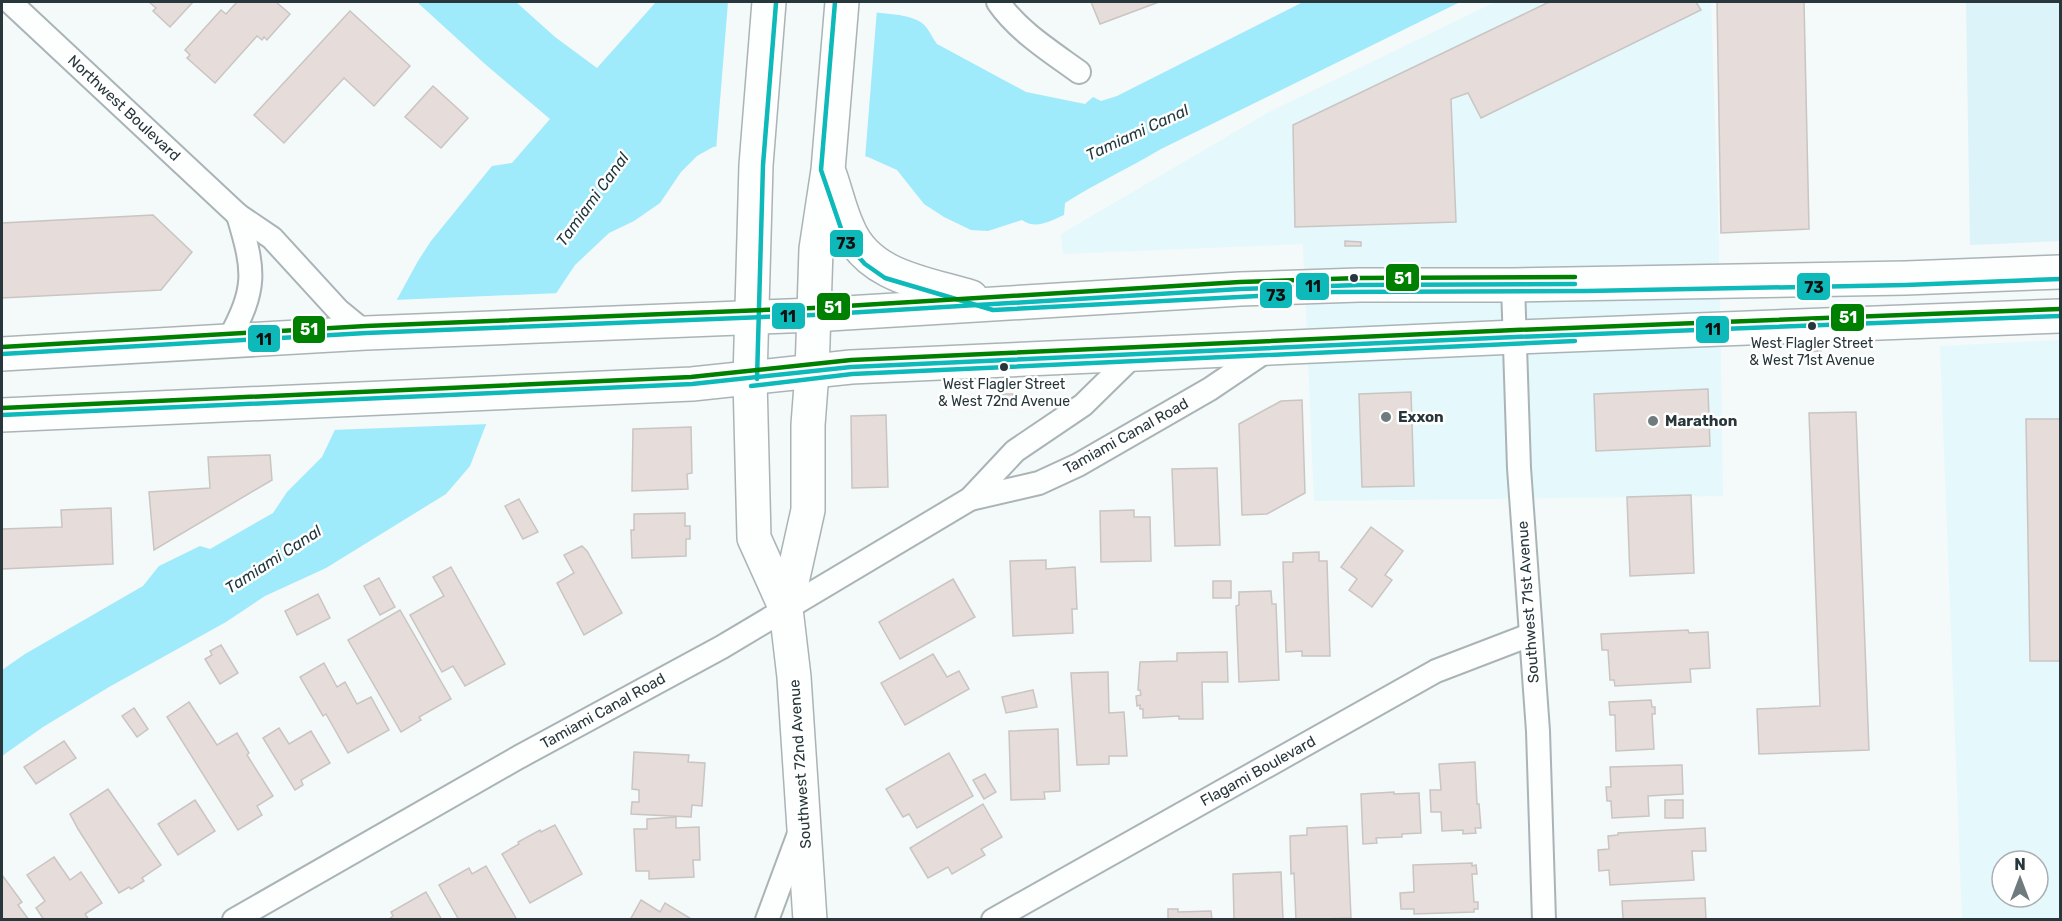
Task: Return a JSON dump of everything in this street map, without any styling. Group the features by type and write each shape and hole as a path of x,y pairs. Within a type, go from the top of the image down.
{"main road":[{"name":"Southwest 72nd Avenue","path":"769,2 756,165 750,379 754,538 786,609 794,677 810,920"},
{"name":"Southwest 72nd Avenue","path":"786,609 808,510 808,426 816,249 828,170 842,2"},
{"path":"828,170 848,228 860,249 877,265 900,276 995,303"},
{"path":"2,354 366,333 813,315 1228,289 1906,278 2061,272"},
{"path":"2,415 624,388 750,379 851,367 1515,337 2061,316"}],"street":[{"name":"Northwest Boulevard","path":"10,2 238,215 272,238 338,310 366,333"},
{"path":"998,2 1007,16 1040,44 1079,72"},
{"name":"Northwest Boulevard","path":"228,341 242,315 251,283 249,251 238,215"},
{"name":"Southwest 71st Avenue","path":"1513,285 1519,468 1538,730 1544,920"},
{"name":"Tamiami Canal Road","path":"970,499 1039,483 1078,465 1210,389 1270,348"},
{"name":"Tamiami Canal Road","path":"234,920 519,757 722,647 970,499 1015,451 1083,405 1134,355"},
{"name":"Flagami Boulevard","path":"993,920 1436,671 1530,635"},
{"path":"767,920 804,821"}],"shaded area":[{"path":"1495,2 1711,2 1719,246 1723,496 1314,501 1303,244 1063,254 1061,234 1269,112"},
{"path":"1966,2 2060,2 2060,241 1970,245"},
{"path":"2060,340 2060,919 1962,919 1940,346"}],"water":[{"name":"Tamiami Canal","path":"417,2 516,2 555,37 597,68 656,2 782,2 899,15 921,22 937,44 1026,92 1085,104 1093,97 1101,101 1117,96 1303,2 1460,2 1161,149 1065,203 1064,215 1043,224 1032,224 1022,220 988,231 971,230 924,204 897,170 868,157 781,138 713,147 697,156 681,172 660,203 634,221 609,233 575,265 555,295 485,427 470,466 446,494 326,568 265,596 226,622 109,687 43,727 2,756 2,670 25,654 143,586 159,566 200,546 210,549 273,513 287,492 322,457 395,303 431,241 492,166 512,163 550,119"}],"pier":[{"path":"728,2 811,2 877,9 865,159 781,141 716,150"},
{"path":"560,293 490,424 331,430 393,300"}],"building":[{"path":"149,2 193,2 170,27 153,11 156,8"},
{"path":"237,2 276,2 290,14 267,40 264,37 262,40 257,36 215,83 187,58 190,55 185,50 221,10 226,14"},
{"path":"1091,2 1159,2 1100,24"},
{"path":"1549,2 1696,2 1701,10 1481,118 1468,93 1451,99 1456,222 1295,227 1293,125"},
{"path":"1717,2 1804,2 1809,229 1721,233"},
{"path":"350,11 410,66 374,106 344,78 284,143 254,115"},
{"path":"433,86 468,118 441,148 405,117"},
{"path":"153,215 192,252 161,290 2,298 2,223"},
{"path":"1345,241 1361,242 1361,246 1345,246"},
{"path":"1821,346 1821,351 1805,352 1805,347"},
{"name":"Marathon","path":"1708,389 1710,446 1596,451 1594,394"},
{"name":"Exxon","path":"1411,392 1414,486 1362,487 1359,394"},
{"path":"997,394 1013,394 1013,399 997,399"},
{"path":"1302,400 1305,493 1267,514 1242,515 1239,424 1281,401"},
{"path":"1856,412 1869,750 1759,754 1757,709 1820,706 1809,413"},
{"path":"886,415 888,487 852,488 851,416"},
{"path":"2026,419 2060,419 2060,661 2030,661"},
{"path":"691,427 692,473 687,474 688,489 632,491 633,429"},
{"path":"270,455 272,480 154,550 149,492 210,488 208,457"},
{"path":"1217,468 1220,545 1175,546 1172,469"},
{"path":"1691,495 1694,573 1630,576 1627,497"},
{"path":"519,499 538,532 523,539 505,506"},
{"path":"111,508 113,564 2,569 2,529 62,527 61,510"},
{"path":"1134,510 1134,517 1150,517 1151,561 1101,562 1100,511"},
{"path":"685,513 685,526 690,526 690,539 686,539 686,556 632,558 631,530 634,530 634,514"},
{"path":"1371,527 1403,551 1385,575 1392,580 1372,607 1349,590 1357,579 1341,567"},
{"path":"582,546 622,613 584,635 557,583 574,573 564,555"},
{"path":"1319,552 1319,561 1327,561 1330,656 1302,656 1302,651 1286,652 1283,562 1293,562 1293,553"},
{"path":"1046,560 1046,569 1075,567 1077,609 1072,609 1073,633 1013,636 1010,561"},
{"path":"451,567 505,664 465,686 453,666 442,672 410,615 444,596 433,577"},
{"path":"379,578 395,607 380,615 364,586"},
{"path":"953,579 975,617 900,659 879,622"},
{"path":"1213,581 1231,581 1231,598 1213,598"},
{"path":"1271,591 1272,604 1276,604 1279,680 1239,682 1236,606 1239,605 1239,592"},
{"path":"318,594 330,618 297,635 285,611"},
{"path":"400,610 451,699 419,717 421,720 401,732 348,640"},
{"path":"1688,630 1689,633 1708,632 1710,668 1690,669 1691,682 1615,686 1614,680 1610,680 1608,650 1602,650 1601,634"},
{"path":"221,645 238,673 220,684 205,659 212,655 210,651"},
{"path":"1227,652 1228,682 1202,682 1203,719 1179,719 1179,716 1143,718 1143,709 1140,709 1140,705 1137,706 1136,696 1141,695 1138,690 1140,662 1177,661 1177,653"},
{"path":"933,654 947,677 959,671 969,689 905,725 881,683"},
{"path":"324,663 337,687 345,682 357,704 371,697 389,730 348,753 326,714 323,716 300,677"},
{"path":"1108,672 1109,713 1124,712 1127,756 1109,756 1109,764 1077,765 1071,673"},
{"path":"1033,690 1037,707 1006,713 1002,697"},
{"path":"1651,700 1652,707 1655,707 1655,714 1652,714 1654,749 1616,751 1615,715 1610,715 1609,702"},
{"path":"189,702 217,745 237,733 249,753 247,755 273,796 257,806 262,815 238,830 167,717"},
{"path":"134,708 148,729 137,737 122,716"},
{"path":"279,728 289,744 311,731 330,763 301,780 303,785 295,790 263,738"},
{"path":"1058,729 1060,791 1044,792 1045,799 1011,800 1009,731"},
{"path":"64,741 76,758 36,784 24,767"},
{"path":"634,752 689,755 688,762 705,763 702,806 692,805 691,817 631,814 632,802 639,802 639,790 632,789"},
{"path":"949,753 973,796 917,828 909,814 903,817 886,789"},
{"path":"1475,762 1477,804 1479,804 1481,828 1475,828 1476,833 1463,834 1463,830 1442,831 1441,812 1431,812 1430,790 1441,790 1439,764"},
{"path":"1682,765 1683,794 1648,796 1649,816 1612,818 1611,801 1607,801 1606,787 1611,787 1610,767"},
{"path":"985,774 996,792 984,799 973,780"},
{"path":"108,789 161,865 142,878 144,881 119,893 70,814"},
{"path":"1394,792 1394,794 1419,793 1421,833 1402,834 1402,837 1376,838 1377,843 1363,844 1361,794"},
{"path":"195,800 215,831 178,855 158,824"},
{"path":"1665,800 1683,800 1683,818 1665,818"},
{"path":"983,804 1002,837 981,849 985,855 952,874 948,867 928,878 910,848"},
{"path":"676,817 676,828 699,827 700,860 693,860 694,877 649,879 649,871 636,871 634,829 647,829 647,819"},
{"path":"555,825 582,874 530,903 502,854 519,844 518,842"},
{"path":"1347,826 1351,918 1296,920 1290,836 1307,835 1307,828"},
{"path":"1705,828 1706,851 1692,851 1694,880 1610,885 1609,870 1599,871 1598,850 1609,849 1608,836 1618,835 1618,833"},
{"path":"54,857 70,880 81,872 102,903 85,914 89,920 44,920 36,908 45,901 27,875"},
{"path":"1472,863 1472,866 1476,865 1477,874 1472,874 1474,902 1478,902 1478,909 1474,909 1474,912 1414,914 1414,909 1401,909 1400,893 1414,892 1413,865"},
{"path":"486,866 517,920 459,920 439,885 469,868 472,874"},
{"path":"1281,872 1283,920 1234,920 1233,874"},
{"path":"2,875 22,902 18,905 29,920 2,920"},
{"path":"426,892 442,920 388,920 393,916 391,912"},
{"path":"1705,898 1706,920 1618,920 1623,919 1622,901"},
{"path":"641,900 660,912 665,903 693,920 630,920"},
{"path":"1168,909 1178,909 1178,912 1211,911 1212,920 1168,920"}],"transit line":[{"name":"73","path":"835,2 821,170 846,243 865,264 885,278 993,310 1334,292 1587,291 1906,285 2060,279"},
{"name":"73","path":"757,379 763,165 776,3"},
{"name":"51","path":"2,347 366,326 813,308 1240,282 1359,278 1575,277"},
{"name":"11","path":"2,354 366,333 813,315 1240,289 1359,285 1575,284"},
{"name":"51","path":"2,408 691,377 851,360 1515,330 2060,309"},
{"name":"11","path":"2,415 692,384 851,367 1515,337 2060,316"},
{"name":"73","path":"751,386 852,374 1575,341"}],"place":[{"name":"West Flagler Street & West 71st Avenue","path":"1812,326"},
{"name":"West Flagler Street & West 72nd Avenue","path":"1004,367"},
{"name":"Exxon","path":"1386,417"},
{"name":"Marathon","path":"1653,421"}]}
